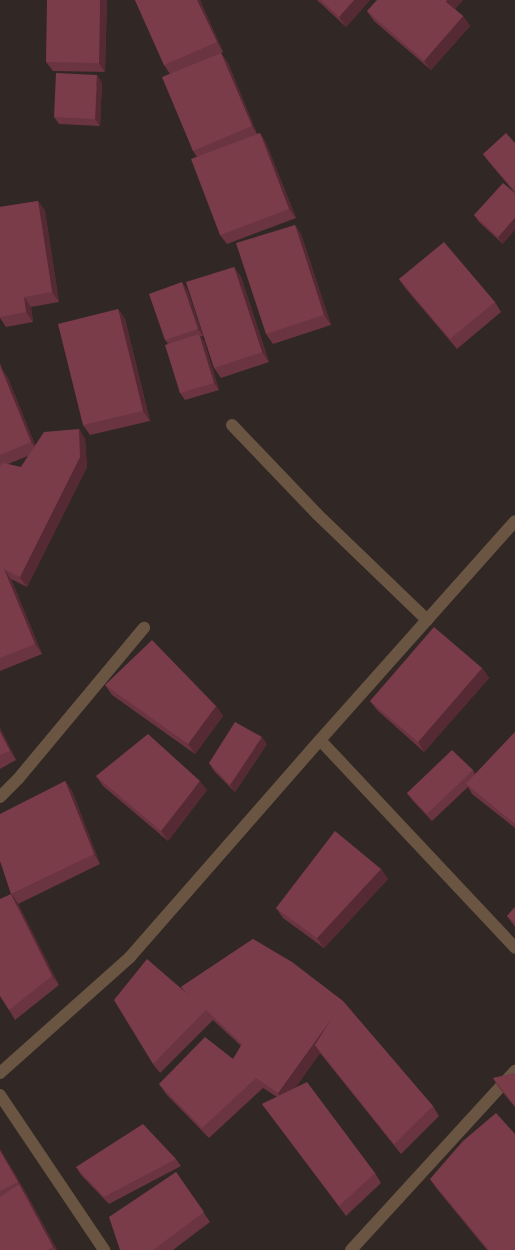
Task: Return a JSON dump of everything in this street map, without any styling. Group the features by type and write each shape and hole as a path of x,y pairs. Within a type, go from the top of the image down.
{"street":[{"path":"232,425 317,514 427,620"},
{"path":"0,1073 130,957 320,740 515,521"},
{"path":"0,797 18,779 144,628"},
{"path":"320,740 515,948"},
{"path":"351,1250 515,1071"},
{"path":"0,1095 104,1250"}],"building":[{"path":"47,0 100,0 99,63 46,62"},
{"path":"135,0 197,0 217,42 164,65"},
{"path":"321,0 354,0 339,17"},
{"path":"377,0 447,0 446,2 463,16 424,61 367,11"},
{"path":"221,53 252,126 193,151 162,77"},
{"path":"56,73 97,75 95,119 54,117"},
{"path":"260,133 289,209 220,235 191,159"},
{"path":"506,133 515,143 515,191 483,154"},
{"path":"503,183 515,193 515,218 498,237 474,215"},
{"path":"38,201 52,292 24,297 26,312 0,317 0,207"},
{"path":"295,225 324,315 266,334 236,243"},
{"path":"444,242 495,302 450,339 399,279"},
{"path":"234,267 262,352 214,368 186,282"},
{"path":"182,282 198,329 165,340 149,294"},
{"path":"118,309 143,411 83,425 58,324"},
{"path":"199,334 214,383 180,393 165,345"},
{"path":"1,368 31,442 0,455 0,369"},
{"path":"79,429 80,457 20,577 4,569 35,644 0,658 0,467 2,463 21,467 44,432"},
{"path":"434,627 482,668 418,742 370,701"},
{"path":"152,640 216,706 188,744 105,685"},
{"path":"235,722 262,737 230,785 209,763"},
{"path":"0,732 10,751 0,755"},
{"path":"515,732 515,824 466,784"},
{"path":"148,734 200,781 161,831 96,776"},
{"path":"452,750 473,770 427,814 407,793"},
{"path":"65,781 94,854 11,894 0,861 0,814"},
{"path":"335,831 381,869 317,938 276,908"},
{"path":"11,894 52,976 9,1010 0,996 0,899"},
{"path":"515,907 515,923 507,916"},
{"path":"253,939 292,962 343,1001 433,1106 394,1144 315,1045 332,1018 278,1093 256,1078 202,1128 159,1084 205,1037 233,1059 242,1044 206,1010 153,1064 114,1000 147,959 191,997 181,987"},
{"path":"515,1073 515,1106 493,1078"},
{"path":"307,1082 375,1173 339,1206 262,1104"},
{"path":"496,1113 515,1134 515,1250 489,1250 430,1179 463,1141"},
{"path":"143,1124 176,1159 104,1197 76,1167"},
{"path":"0,1151 18,1182 0,1191"},
{"path":"176,1172 204,1212 153,1250 120,1250 109,1217"},
{"path":"19,1184 53,1247 47,1250 0,1250 0,1197"}]}
